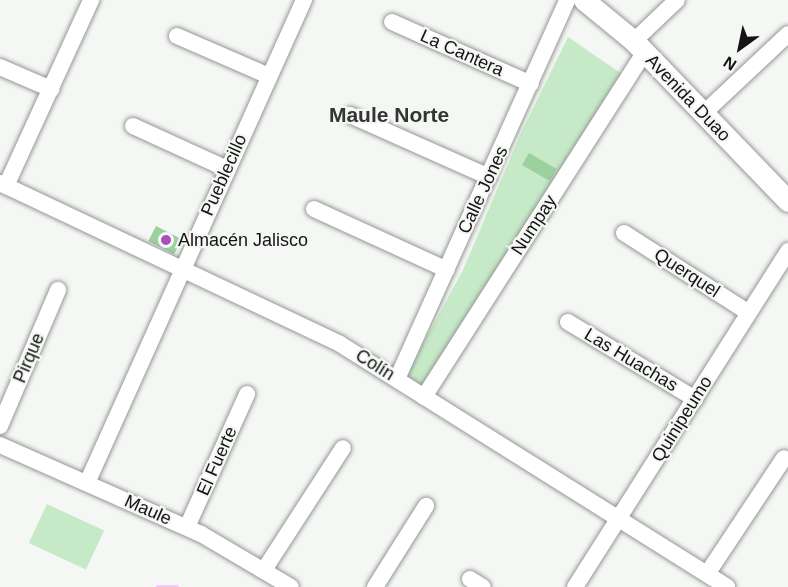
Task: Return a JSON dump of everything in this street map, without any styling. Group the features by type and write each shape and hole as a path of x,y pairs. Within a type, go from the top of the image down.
{"street":[{"path":"3,184 51,89 91,0"},
{"name":"Pueblecillo","path":"87,483 304,0"},
{"name":"Calle Jones","path":"397,379 567,0"},
{"name":"Avenida Duao","path":"584,0 639,47 788,201"},
{"name":"Numpay","path":"424,397 639,47 677,0"},
{"name":"La Cantera","path":"392,22 531,84"},
{"path":"704,113 788,34"},
{"path":"177,36 269,76"},
{"path":"0,68 51,89"},
{"path":"350,115 489,177"},
{"path":"133,126 227,169"},
{"name":"Colín","path":"3,184 314,330 397,379 727,587"},
{"path":"314,209 447,270"},
{"name":"Querquel","path":"624,232 749,313"},
{"name":"Quinipeumo","path":"575,587 788,251"},
{"name":"Pirque","path":"0,426 58,290"},
{"name":"Las Huachas","path":"568,322 694,399"},
{"name":"El Fuerte","path":"187,527 247,394"},
{"name":"Maule","path":"0,445 187,527 291,587"},
{"path":"264,570 343,448"},
{"path":"707,574 784,458"},
{"path":"375,587 426,506"}],"green space":[{"path":"568,37 625,76 424,387 406,375 463,270 521,133"},
{"path":"47,504 104,531 86,570 29,543"}],"building":[{"path":"529,153 557,169 550,181 522,165"},
{"name":"Almacén Jalisco","path":"156,226 182,239 174,254 148,241"}],"waterway":[{"path":"158,587 177,587"}],"place":[{"name":"Almacén Jalisco","path":"166,240"}],"district":[{"name":"Maule Norte","path":"389,115"}]}
